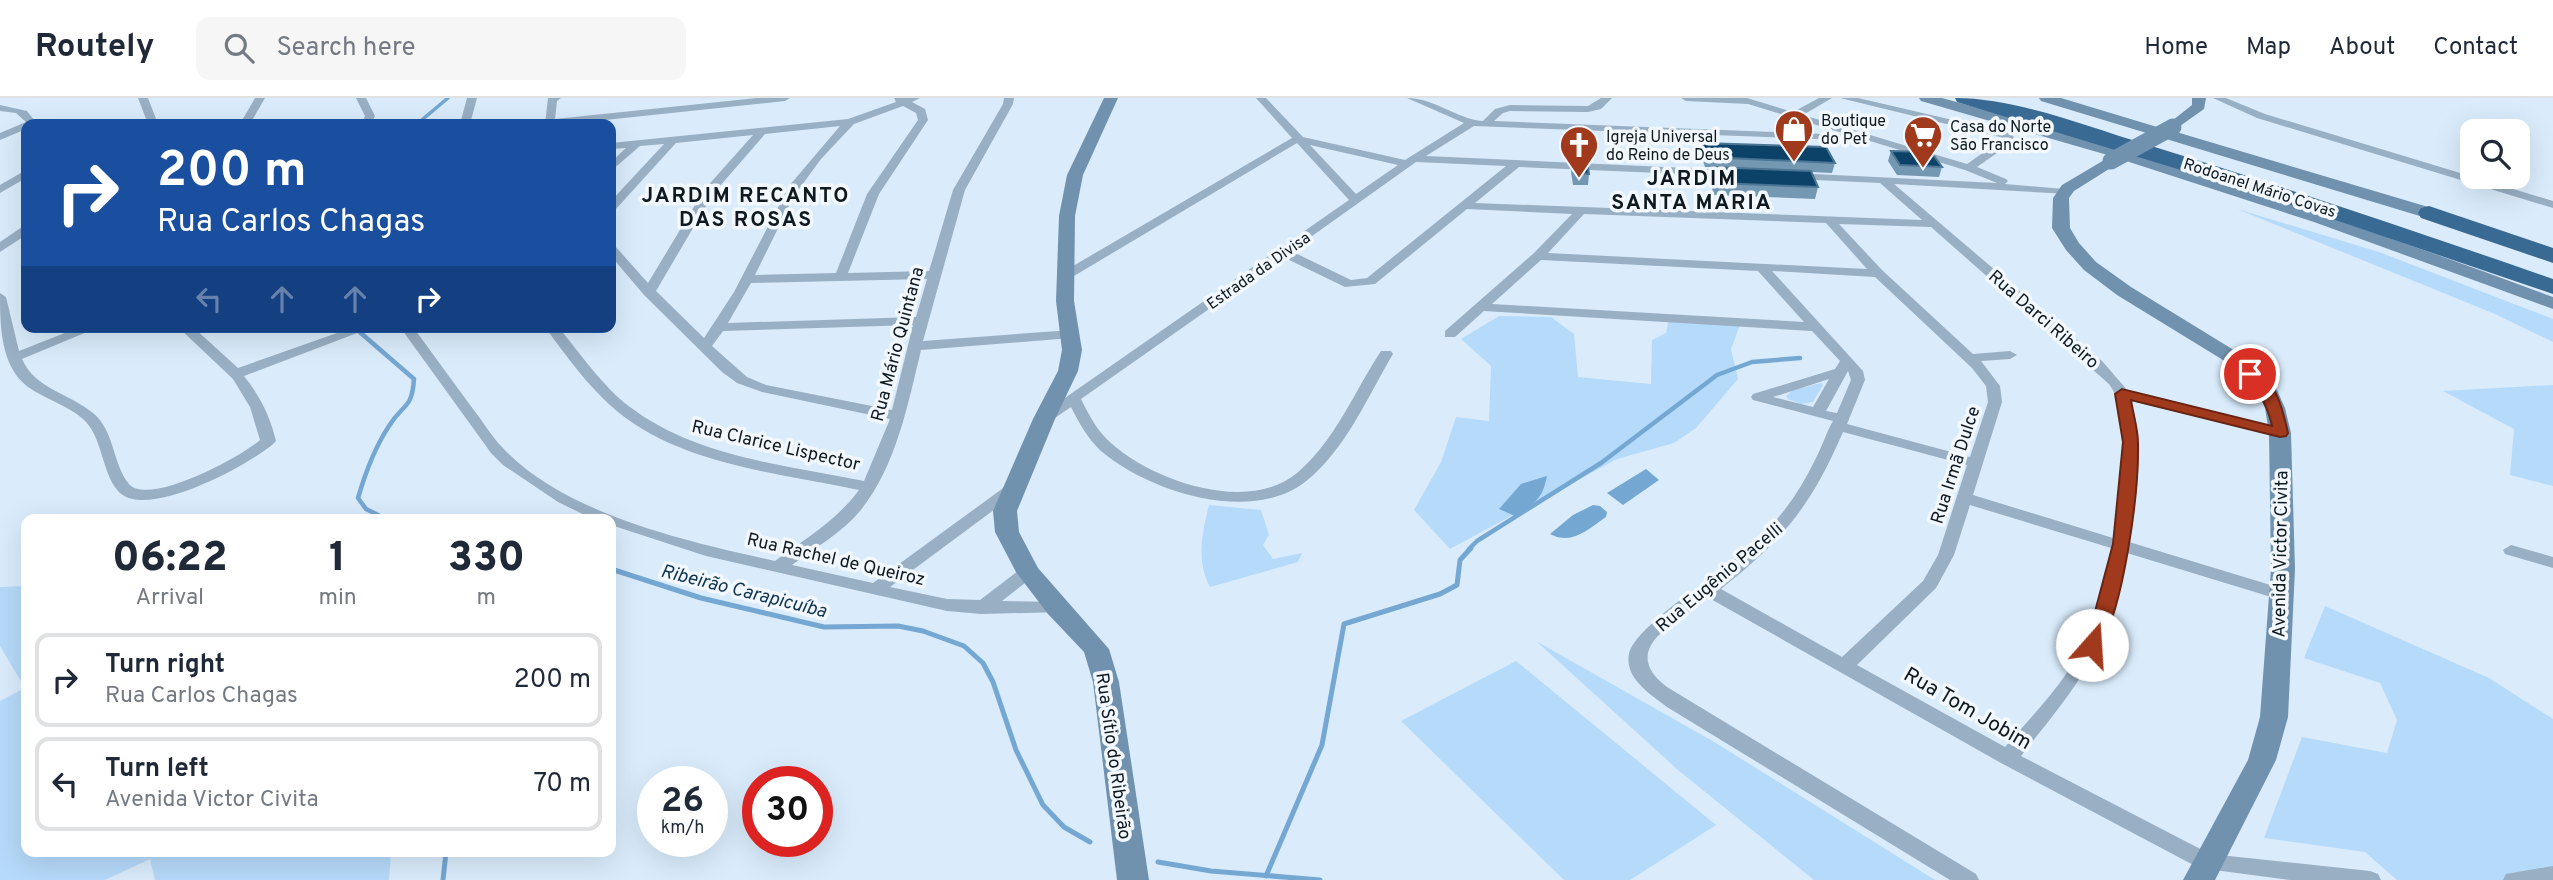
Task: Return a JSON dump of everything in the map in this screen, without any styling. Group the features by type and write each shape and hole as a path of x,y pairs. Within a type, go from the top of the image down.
{"highway":[{"name":"Rodoanel Mário Covas","path":"1964,98 2160,155 2353,217 2553,287"},
{"name":"Rodoanel Mário Covas","path":"2008,98 2553,268"},
{"path":"2429,213 2553,254"}],"main road":[{"name":"Rua Sítio do Ribeirão","path":"1111,98 1076,175 1067,216 1065,301 1072,351 1068,371 1012,489 1006,510 1007,532 1028,572 1056,608 1096,649 1107,682 1133,880"},
{"path":"1926,98 2160,165 2364,233 2553,303"},
{"path":"2046,98 2429,213"},
{"path":"2064,192 2173,127 2199,106 2199,98"},
{"name":"Avenida Victor Civita","path":"2064,192 2059,211 2061,228 2072,246 2090,266 2124,291 2230,356 2267,390 2275,408 2280,433 2281,594 2274,717 2262,760 2203,871"}],"street":[{"path":"143,98 151,119"},
{"path":"248,119 260,98"},
{"path":"362,98 370,116 368,119"},
{"path":"466,119 471,98"},
{"path":"595,119 785,98"},
{"name":"Rua Mário Quintana","path":"776,568 835,525 853,509 869,487 898,416 921,321 959,190 1009,98"},
{"path":"1261,98 1356,201"},
{"path":"1412,98 1479,123 1867,139"},
{"name":"Estrada da Divisa","path":"1044,419 1410,161 1503,109 1588,109 1597,107 1607,98"},
{"path":"1686,98 1752,103"},
{"path":"1737,98 1969,168 2017,187"},
{"path":"1792,116 1827,98"},
{"path":"1845,98 1995,131 2010,139 1969,168"},
{"path":"2218,98 2261,116 2553,205"},
{"path":"551,119 554,99"},
{"path":"616,145 850,122 906,99 920,111 923,120 873,194 841,276"},
{"path":"0,108 20,111 26,119"},
{"path":"705,346 748,279 794,187 820,153 850,122"},
{"path":"0,136 21,127"},
{"path":"1813,137 1830,128"},
{"path":"649,292 708,191 762,131"},
{"path":"616,203 674,139"},
{"path":"1065,276 1297,139 1410,161 1736,173"},
{"path":"616,163 637,143"},
{"path":"1283,252 1349,284 1371,281 1516,164"},
{"path":"1777,175 2017,187 2064,192"},
{"path":"0,190 21,176"},
{"name":"Rua Darci Ribeiro","path":"1884,181 2098,365 2122,394 2131,442 2121,544 2102,619 2079,668 2008,758"},
{"path":"1467,206 1932,224"},
{"path":"1450,334 1538,256 1580,212"},
{"name":"Rua Irmã Dulce","path":"1829,221 1878,273 1970,358 1993,386 1995,402 1946,555 1930,584 1846,664"},
{"path":"0,239 21,232"},
{"path":"0,247 21,234"},
{"path":"616,254 649,292 742,380 762,388 898,416"},
{"path":"1538,256 1878,273"},
{"path":"633,273 665,264"},
{"name":"Rua Eugênio Pacelli","path":"1762,268 1818,327 1844,367 1856,371 1858,380 1840,423 1798,504 1785,522 1709,590 1651,634 1639,648 1637,665 1647,682 1674,702 1968,880"},
{"path":"748,279 935,275"},
{"path":"0,297 14,358 30,382 87,415 105,439 121,483 129,493 138,495 163,492 203,479 247,459 268,441 258,411 237,373 191,333"},
{"path":"1483,307 1818,327"},
{"path":"719,327 921,321"},
{"path":"14,358 78,333"},
{"path":"237,373 349,333"},
{"name":"Rua Rachel de Queiroz","path":"410,333 496,450 512,467 557,497 596,514"},
{"name":"Rua Clarice Lispector","path":"556,333 624,410 661,434 728,456 869,487"},
{"path":"915,346 1071,334"},
{"path":"1074,399 1089,428 1107,448 1130,464 1168,482 1222,496 1263,496 1288,487 1312,466 1333,442 1386,354"},
{"path":"1970,358 2010,355"},
{"path":"1817,414 1844,367"},
{"path":"1844,367 1758,397 1976,463"},
{"path":"2122,394 2280,433"},
{"path":"874,590 1012,489"},
{"path":"1965,498 2281,594"},
{"name":"Rua Rachel de Queiroz","path":"616,522 706,551 947,605 1056,608"},
{"path":"2511,550 2553,563"},
{"path":"981,608 1028,572"},
{"name":"Rua Tom Jobim","path":"1709,590 1846,664 2203,871"},
{"path":"2203,871 2370,880"},
{"path":"2514,880 2553,875"}],"shaded area":[{"path":"2237,209 2379,252 2553,319 2553,342 2495,314"},
{"path":"1499,316 1551,317 1574,334 1578,377 1651,384 1652,340 1666,333 1668,322 1740,325 1731,349 1738,379 1696,428 1674,443 1617,459 1450,549 1414,510 1441,462 1456,417 1489,421 1491,366 1461,339"},
{"path":"1821,383 1823,385 1813,402 1801,404 1786,396 1793,390"},
{"path":"2553,385 2553,486 2510,475 2514,429 2443,391"},
{"path":"1646,469 1659,480 1623,505 1607,493"},
{"path":"1547,476 1540,496 1528,508 1515,516 1499,509 1521,484"},
{"path":"1209,505 1261,510 1269,535 1263,545 1273,559 1302,553 1298,562 1210,587 1202,557"},
{"path":"1593,505 1600,506 1607,512 1606,517 1573,537 1550,534 1573,515"},
{"path":"21,586 21,681 0,646 0,587"},
{"path":"2325,606 2489,678 2553,719 2553,880 2397,880 2365,852 2264,838 2302,737 2387,753 2397,720 2380,683 2304,658"},
{"path":"1536,641 1716,743 1935,880 1814,880 1678,770"},
{"path":"1516,661 1716,825 1630,880 1564,880 1401,721"},
{"path":"21,690 21,857 391,857 389,880 155,880 150,859 105,880 0,880 0,701"}],"building":[{"path":"1702,143 1826,147 1835,163 1707,157"},
{"path":"1891,151 1931,152 1942,167 1900,165"},
{"path":"1573,160 1587,161 1589,174 1575,173"},
{"path":"1711,167 1811,171 1818,187 1717,183"}],"waterway":[{"name":"Ribeirão Carapicuíba","path":"423,119 448,98"},
{"name":"Ribeirão Carapicuíba","path":"361,333 414,379 409,401 379,443 358,498 366,509 376,514"},
{"path":"1469,549 1477,541 1601,463 1717,375 1752,362 1800,358"},
{"path":"1266,876 1322,745 1344,624 1440,594 1457,585 1460,560 1471,548"},
{"name":"Ribeirão Carapicuíba","path":"616,571 701,598 824,627 898,626 923,631 964,646 983,663 993,682 1016,750 1043,805 1064,827 1090,842"},
{"path":"443,880 445,857"},
{"name":"Ribeirão Carapicuíba","path":"1158,862 1211,871 1266,876"},
{"name":"Ribeirão Carapicuíba","path":"1266,876 1320,880"}],"place":[{"name":"Boutique do Pet","path":"1794,163"},
{"name":"Casa do Norte São Francisco","path":"1923,169"},
{"name":"Igreja Universal do Reino de Deus","path":"1579,179"}],"district":[{"name":"JARDIM SANTA MARIA","path":"1692,190"},
{"name":"JARDIM RECANTO DAS ROSAS","path":"746,207"}],"route":[{"path":"2092,645 2102,619 2121,544 2131,442 2122,394 2280,433 2275,408 2267,390 2250,374"}]}
